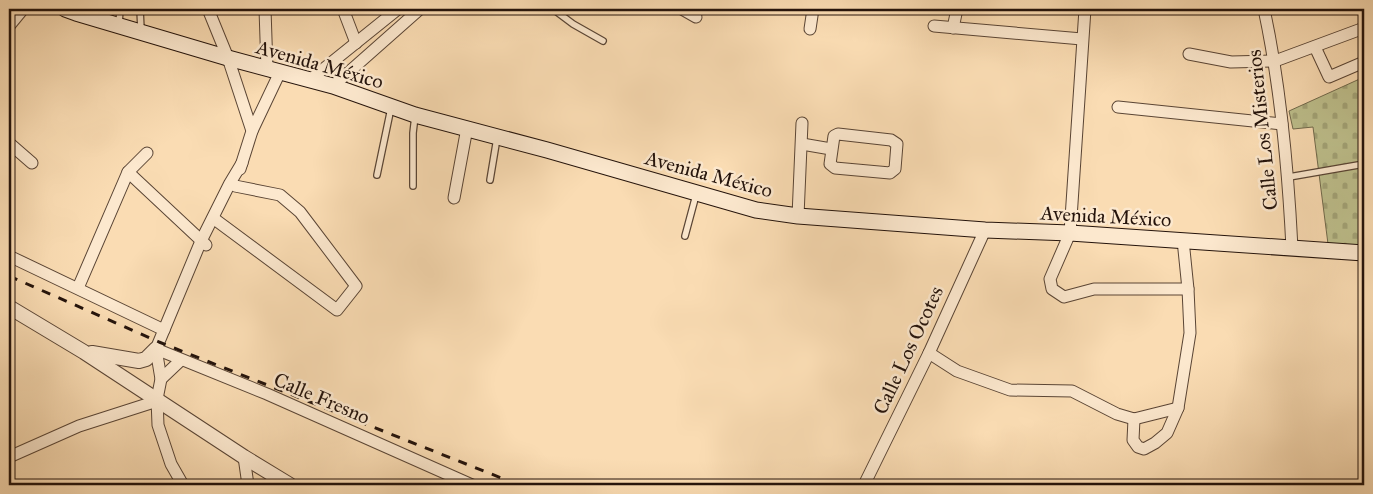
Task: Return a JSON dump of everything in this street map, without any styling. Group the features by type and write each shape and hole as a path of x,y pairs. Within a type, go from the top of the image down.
{"main road":[{"name":"Avenida México","path":"65,9 228,58 333,86 415,115 498,136 756,210 798,216 985,230 1070,233 1364,253"}],"street":[{"path":"9,26 23,9"},
{"path":"208,9 228,58 252,131"},
{"path":"84,352 139,361 146,359 156,349 196,257 215,220 236,186 252,131 274,70 264,9"},
{"path":"343,9 356,43"},
{"path":"311,80 398,9"},
{"path":"333,86 420,9"},
{"path":"682,9 696,17"},
{"path":"810,29 813,9"},
{"path":"953,28 957,9"},
{"path":"1082,9 1082,39 1070,233 1050,279 1052,289 1064,296 1094,289 1188,289"},
{"name":"Calle Los Misterios","path":"1264,9 1275,61 1288,177 1292,248"},
{"path":"934,26 1082,39"},
{"path":"1189,54 1231,62 1275,61 1364,28"},
{"path":"1315,47 1330,78 1364,62"},
{"path":"1118,107 1282,124"},
{"path":"798,216 802,123"},
{"path":"454,198 467,128"},
{"path":"838,134 891,140 896,144 895,169 890,173 836,168 830,164 831,149 834,136 838,134"},
{"path":"9,143 32,163"},
{"path":"802,144 831,149"},
{"path":"78,288 128,172 147,153"},
{"path":"215,220 230,183 242,163"},
{"path":"128,172 203,243"},
{"path":"215,220 336,310 356,286 300,212 280,195 236,186"},
{"name":"Calle Los Ocotes","path":"864,485 929,353 985,230"},
{"path":"1134,419 1133,440 1138,447 1144,448 1155,443 1167,433 1178,408 1190,333 1183,240"},
{"path":"9,256 164,330"},
{"path":"9,307 84,352 290,485"},
{"path":"156,349 161,379 157,400 158,425 171,464 183,485"},
{"name":"Calle Fresno","path":"156,349 317,416 472,485"},
{"path":"929,353 957,371 1010,390 1072,392 1117,414 1134,419 1178,408"},
{"path":"161,379 181,360"},
{"path":"9,457 79,426 157,400"},
{"path":"244,457 248,485"}],"lane":[{"path":"119,26 120,9"},
{"path":"140,9 141,32"},
{"path":"553,9 573,24 603,41"},
{"path":"377,175 392,106"},
{"path":"413,186 415,115"},
{"path":"490,180 498,136"},
{"path":"1288,177 1364,164"},
{"path":"685,236 697,192"}],"green space":[{"path":"1364,77 1364,246 1328,244 1313,127 1293,129 1289,111"}],"railway":[{"path":"9,276 159,342 519,485"}]}
